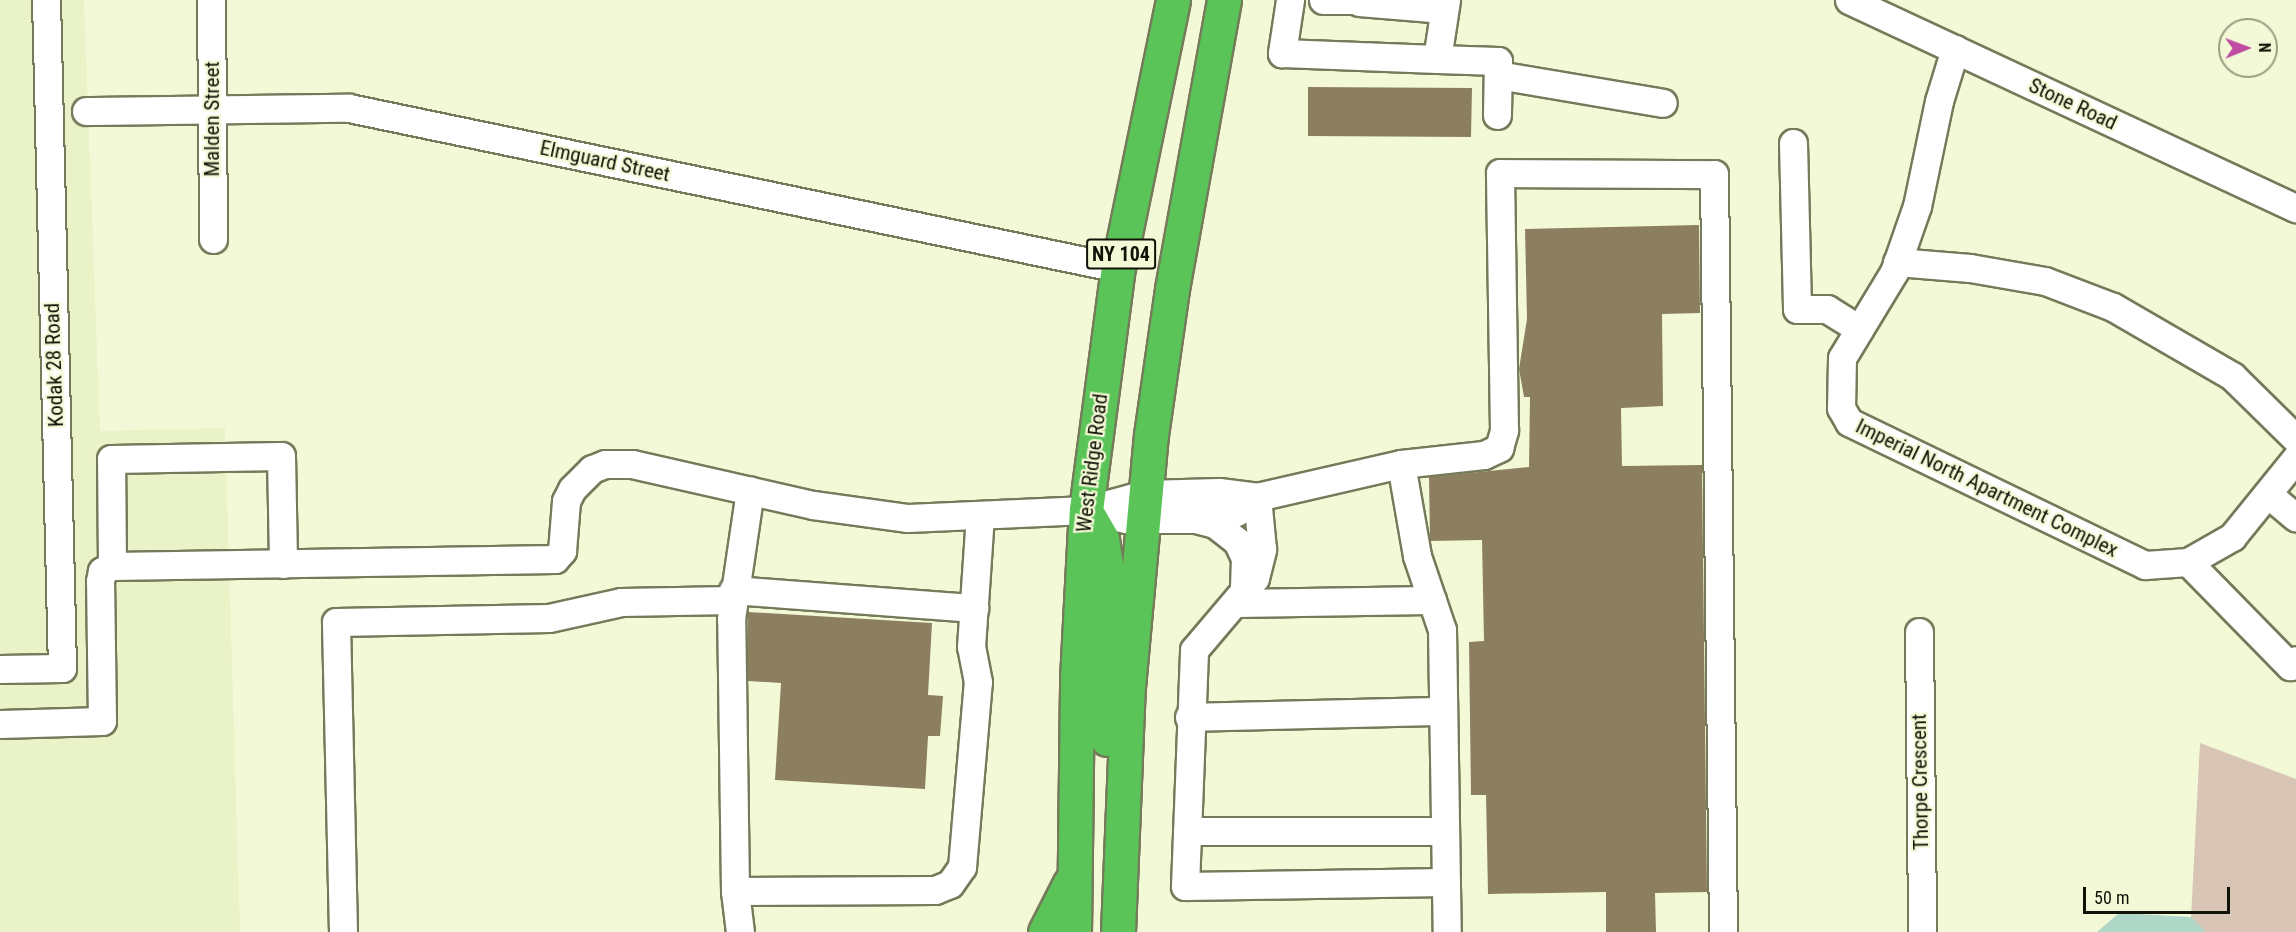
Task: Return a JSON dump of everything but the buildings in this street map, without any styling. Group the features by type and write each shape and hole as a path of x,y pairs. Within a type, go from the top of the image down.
{"highway":[{"name":"West Ridge Road","path":"1074,932 1077,852 1077,679 1086,510 1118,268 1173,0"},
{"name":"NY 104","path":"1118,932 1122,820 1144,507 1172,289 1224,0"},
{"path":"1086,510 1102,539 1107,569 1102,651 1107,736 1122,820"},
{"path":"1045,932 1064,900 1077,852"},
{"path":"1121,871 1137,932"}],"street":[{"name":"Kodak 28 Road","path":"0,669 62,668 46,0"},
{"name":"Malden Street","path":"211,0 213,239"},
{"path":"1290,0 1282,52 1498,61 1497,115"},
{"path":"1323,0 1445,4 1437,59"},
{"name":"Stone Road","path":"1849,0 2293,198"},
{"name":"Imperial North Apartment Complex","path":"1955,49 1939,101 1917,206 1898,262 1859,329 1841,368 1841,408 1849,422 2145,565 2188,562 2232,537 2269,495 2296,458"},
{"path":"1498,75 1663,103"},
{"name":"Elmguard Street","path":"86,111 349,108 1118,268"},
{"path":"1793,144 1797,309 1827,309 1859,329"},
{"path":"0,724 102,722 100,580 102,572 112,566 555,559 562,551 563,521 572,489 592,468 605,464 633,464 750,490 885,516 980,516 1144,507 1219,492 1257,497 1401,464 1493,453 1503,440 1500,173 1714,174 1723,932"},
{"path":"1898,262 1970,268 2045,281 2113,307 2232,376 2296,439"},
{"path":"112,566 111,459 281,456 283,564"},
{"path":"1401,464 1417,556 1442,630 1447,932"},
{"path":"740,932 735,891 733,595 750,490"},
{"path":"2269,495 2296,518"},
{"path":"1191,519 1236,512 1257,497"},
{"path":"1257,497 1260,566 1238,601 1194,650 1189,717 1185,886 1446,882"},
{"path":"1144,507 1223,528 1242,549 1246,568 1238,601"},
{"path":"735,891 935,890 950,884 962,867 967,848 978,682 971,647 980,516"},
{"path":"2188,562 2294,666"},
{"path":"343,932 336,622 549,618 621,602 733,595 974,608"},
{"path":"1238,601 1432,600"},
{"name":"Thorpe Crescent","path":"1919,633 1922,932"},
{"path":"1189,717 1443,711"},
{"path":"1186,831 1445,831"}],"shaded area":[{"path":"0,0 84,0 100,431 225,428 240,932 0,932"},
{"path":"2200,743 2296,779 2296,932 2206,932 2191,917"},
{"path":"2119,913 2191,917 2206,932 2097,932"}]}
